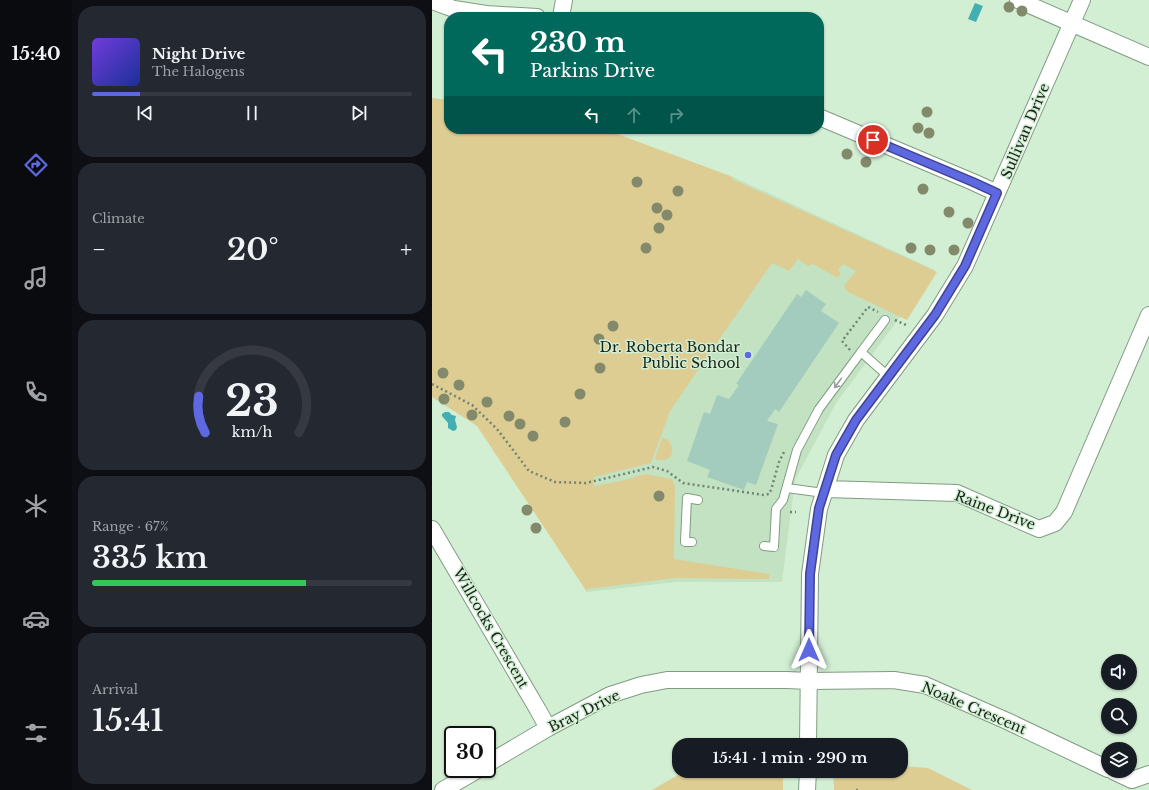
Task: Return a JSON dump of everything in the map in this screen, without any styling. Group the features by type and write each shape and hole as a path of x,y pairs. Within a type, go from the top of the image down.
{"street":[{"path":"561,12 564,0"},
{"path":"1018,0 1149,57"},
{"name":"Sullivan Drive","path":"808,738 810,574 819,508 836,455 856,420 935,315 965,266 1082,0"},
{"path":"432,1 454,9 473,12"},
{"path":"824,119 997,193"},
{"name":"Raine Drive","path":"825,491 957,494 1039,528 1055,523 1064,512 1149,315"},
{"name":"Willcocks Crescent","path":"432,529 548,728"},
{"name":"Bray Drive","path":"496,759 548,728 610,695 641,685 667,680 809,681"},
{"name":"Noake Crescent","path":"809,681 894,680 925,684 1101,766"},
{"path":"1128,778 1132,780 1149,774"},
{"path":"443,790 464,778"},
{"path":"807,790 808,778"}],"lane":[{"path":"764,546 774,547 772,508 783,500 797,450 819,409 861,352 889,320"},
{"path":"861,352 889,377"},
{"path":"787,488 825,491"},
{"path":"692,542 685,542 687,498 698,500"}],"path":[{"path":"846,356 850,350 842,341 868,306 881,313"},
{"path":"889,320 906,325"},
{"path":"432,384 472,405 497,429 529,471 555,482 586,483 653,467 668,471 683,483 764,495 769,494 771,490 779,462 784,451"},
{"path":"790,512 796,512"}],"shaded area":[{"path":"432,98 444,99 444,134 617,134 733,177 732,179 937,272 907,320 848,292 844,286 856,271 843,264 838,270 841,273 838,278 813,264 808,266 798,259 789,271 772,263 670,411 651,463 594,477 594,486 625,480 645,474 672,479 675,486 674,559 769,574 769,579 675,578 587,589 587,592 477,426 432,397"},
{"name":"Dr. Roberta Bondar Public School","path":"733,177 935,270 836,403 795,480 782,582 676,582 587,592 599,405 667,269"},
{"path":"662,438 668,440 672,449 671,456 665,460 655,459"},
{"path":"908,767 928,768 972,790 834,790 833,778 908,778"},
{"path":"673,778 783,778 783,790 652,790"}],"water":[{"path":"975,3 983,6 976,22 968,19"},
{"path":"445,412 449,412 456,416 456,430 453,431 448,428 448,423 442,416"}],"building":[{"path":"806,290 826,304 821,311 839,323 779,412 775,409 767,421 778,424 756,485 747,482 744,490 707,477 710,470 687,461 704,412 710,414 717,395 729,399 739,385 736,384 797,294 801,297"}],"place":[{"name":"Dr. Roberta Bondar Public School","path":"748,355"}],"route":[{"path":"809,650 810,574 817,522 819,508 836,455 856,420 935,315 965,266 997,193 873,140"}]}
